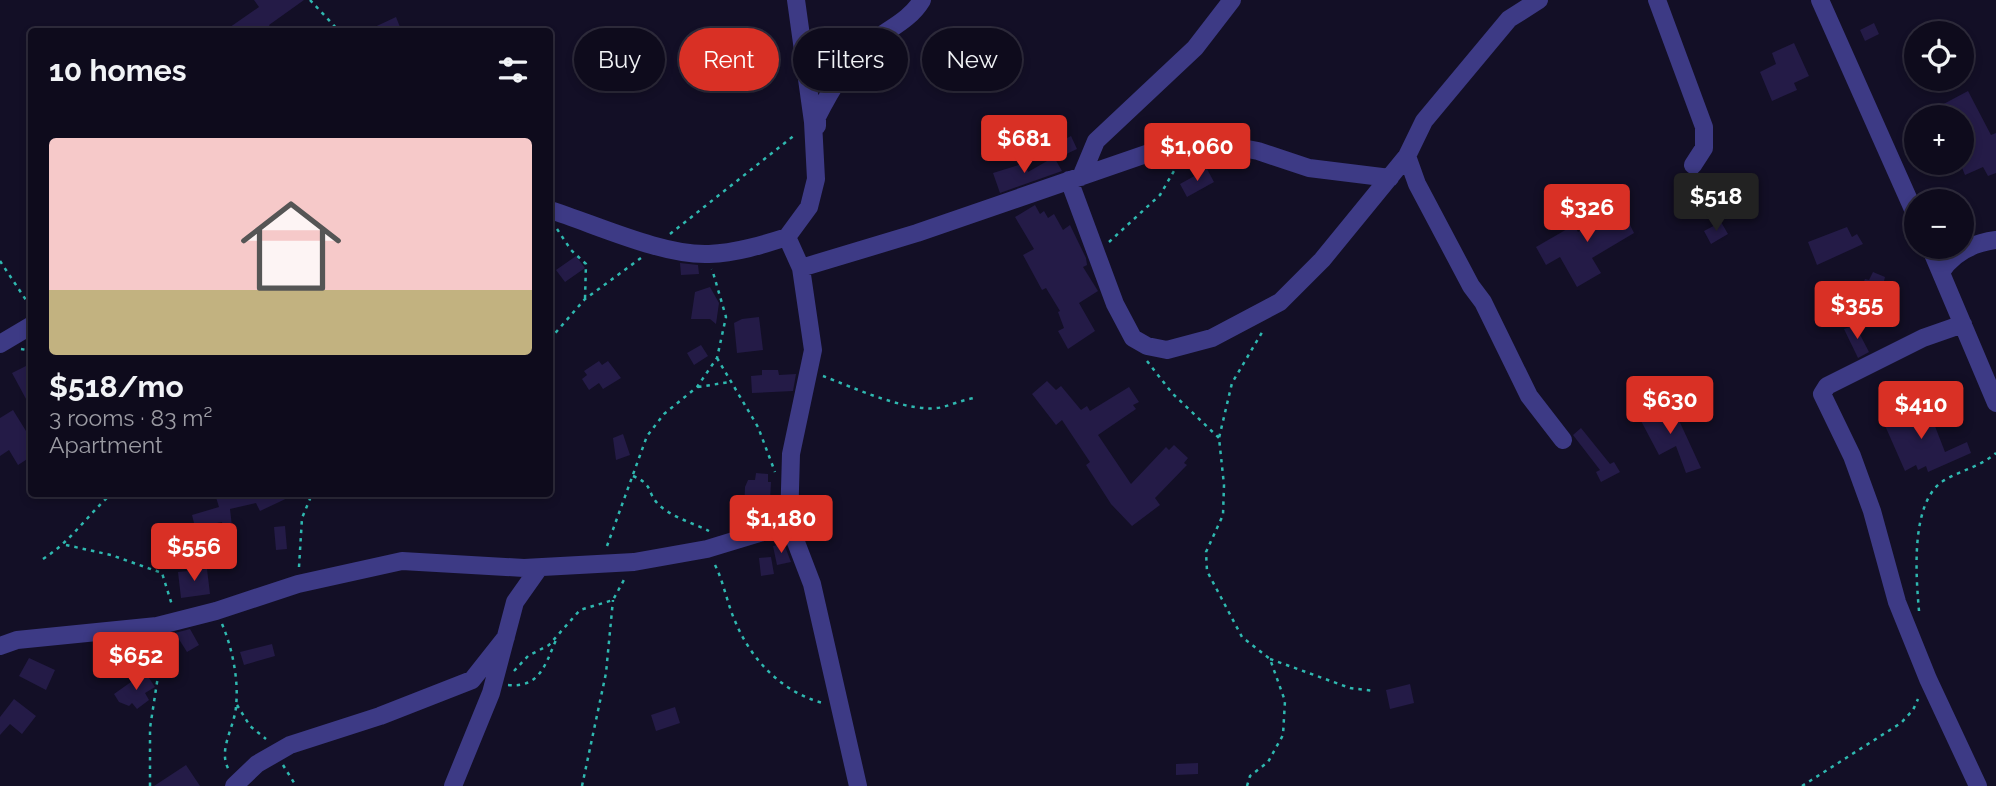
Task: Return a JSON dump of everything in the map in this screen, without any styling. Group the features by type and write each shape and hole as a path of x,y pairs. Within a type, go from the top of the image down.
{"street":[{"path":"796,0 816,147"},
{"path":"553,211 656,246 706,254 756,247 787,237 809,207 816,179 817,117 845,68 871,44 914,14 922,0"},
{"path":"1231,0 1195,48 1096,141 1075,179 1096,253 1115,304 1133,338 1147,346 1167,350 1212,338 1280,302 1322,260 1390,178 1407,156 1424,121 1509,19 1537,0"},
{"path":"1657,0 1704,127 1704,148 1693,165"},
{"path":"1821,0 1904,189"},
{"path":"801,268 916,233 1149,153 1184,148 1237,147 1309,168 1390,178"},
{"path":"1407,156 1417,184 1471,286 1483,302 1529,396 1563,440"},
{"path":"787,237 801,268 813,350 791,454 789,524 812,584 858,786"},
{"path":"1941,272 1951,257 1981,241 1996,240"},
{"path":"1935,259 1996,403"},
{"path":"1963,324 1923,338 1827,386 1822,394 1853,456 1872,511 1897,602 1928,679 1978,786"},
{"path":"0,344 28,326"},
{"path":"0,646 17,640 157,626 216,611 298,584 402,561 539,568 634,562 707,549 789,524"},
{"path":"453,786 491,693 514,602 539,568"},
{"path":"237,783 257,764 290,745 380,716 472,680 506,638"}],"path":[{"path":"310,0 336,28"},
{"path":"553,336 585,299 813,122"},
{"path":"1096,253 1160,195 1174,175 1184,148"},
{"path":"556,228 570,250 586,264 585,299"},
{"path":"596,564 613,537 647,436 664,414 697,387 717,358 726,317 706,254"},
{"path":"0,261 28,303"},
{"path":"1266,325 1232,383 1219,438 1223,515 1206,552 1207,571 1242,637 1270,659 1350,688 1375,691"},
{"path":"717,358 758,427 772,467 789,492"},
{"path":"1147,360 1172,393 1219,438"},
{"path":"810,371 883,400 906,404 940,408 974,398"},
{"path":"697,387 730,382"},
{"path":"1919,615 1915,575 1917,538 1932,490 1945,480 1982,465 1996,453"},
{"path":"633,476 649,485 657,503 664,508 731,541"},
{"path":"43,559 66,544 88,515 108,497"},
{"path":"298,584 302,518 311,497"},
{"path":"66,544 111,555 162,573 177,621"},
{"path":"707,549 730,600 734,620 762,667 800,696 840,707"},
{"path":"575,786 583,784 606,673 613,600 634,562"},
{"path":"557,637 528,656 500,685 524,687 534,681 557,637 580,610 613,600"},
{"path":"216,611 230,642 236,705 224,756 227,768 237,783"},
{"path":"150,786 149,729 158,676 149,658 157,626"},
{"path":"1247,786 1250,776 1268,762 1283,735 1285,701 1270,659"},
{"path":"1802,786 1900,723 1913,710 1928,679"},
{"path":"236,705 250,726 276,753 296,786"}],"building":[{"path":"254,0 304,0 269,25 271,28 229,28 259,7"},
{"path":"396,17 400,27 398,28 373,28"},
{"path":"1874,23 1879,34 1865,41 1860,30"},
{"path":"1794,43 1809,76 1794,83 1797,90 1772,101 1760,72 1776,64 1772,53"},
{"path":"1968,91 1991,135 1996,133 1996,173 1988,176 1983,167 1974,171 1974,105 1942,105"},
{"path":"1071,136 1077,149 1062,156 1056,144"},
{"path":"1054,157 1062,171 1000,193 993,173 1025,163 1028,172"},
{"path":"1207,169 1214,182 1187,197 1180,184"},
{"path":"1613,203 1618,211 1622,209 1634,233 1592,258 1601,273 1577,287 1560,257 1546,265 1536,247 1574,225 1578,232 1601,218 1597,212"},
{"path":"1035,205 1040,214 1044,211 1048,218 1054,214 1063,230 1070,225 1086,258 1087,265 1083,267 1098,291 1079,303 1095,331 1068,349 1058,331 1064,328 1058,312 1060,311 1046,288 1042,290 1023,255 1034,249 1015,217"},
{"path":"1721,222 1728,234 1711,244 1704,231"},
{"path":"1847,227 1852,237 1857,234 1863,244 1817,265 1808,242"},
{"path":"576,256 585,268 565,282 556,270"},
{"path":"680,263 698,265 699,274 681,275"},
{"path":"1873,272 1885,277 1879,302 1876,301 1873,309 1855,302 1865,279 1869,280"},
{"path":"710,287 719,303 716,324 710,319 691,319 695,292"},
{"path":"759,317 763,350 737,353 734,323"},
{"path":"1855,325 1869,352 1858,358 1844,329"},
{"path":"701,345 708,356 694,365 687,353"},
{"path":"599,361 602,365 608,361 621,378 603,389 599,383 589,390 582,379 587,375 584,371"},
{"path":"28,365 28,403 12,373"},
{"path":"762,370 778,370 779,375 796,374 793,391 752,393 751,376 762,375"},
{"path":"1047,381 1056,390 1061,386 1081,410 1087,406 1090,411 1129,387 1139,402 1133,405 1136,409 1098,435 1131,484 1166,447 1169,450 1174,445 1188,458 1184,463 1187,465 1155,498 1160,505 1132,526 1111,504 1086,465 1090,462 1062,420 1056,425 1032,394"},
{"path":"1671,403 1701,468 1686,473 1676,446 1659,455 1640,419"},
{"path":"1926,403 1945,452 1967,442 1971,453 1928,472 1926,466 1918,470 1916,465 1905,471 1883,421"},
{"path":"13,410 26,431 28,430 28,459 18,465 9,450 0,456 0,418"},
{"path":"1581,428 1610,464 1614,462 1620,472 1601,482 1596,472 1600,470 1573,435"},
{"path":"623,434 630,455 616,460 613,438"},
{"path":"756,473 768,474 768,482 771,482 769,516 744,515 745,487 748,480 755,480"},
{"path":"216,497 290,497 260,511 256,503 230,509 233,535 225,536 222,522 195,527 192,515 219,507"},
{"path":"285,526 287,549 276,550 274,527"},
{"path":"784,544 791,562 777,565 773,546"},
{"path":"771,557 774,574 761,576 759,558"},
{"path":"207,569 210,594 181,598 178,572"},
{"path":"190,629 199,645 187,652 175,633"},
{"path":"272,644 275,656 244,665 240,652"},
{"path":"29,658 55,670 46,690 19,676"},
{"path":"145,672 155,687 145,693 149,700 137,709 132,703 129,706 119,702 114,694"},
{"path":"1410,684 1414,703 1390,709 1386,690"},
{"path":"14,699 36,716 22,734 10,724 0,735 0,717"},
{"path":"675,707 680,723 656,731 651,715"},
{"path":"1198,763 1198,774 1176,775 1176,764"},
{"path":"186,765 200,786 154,786"}]}
